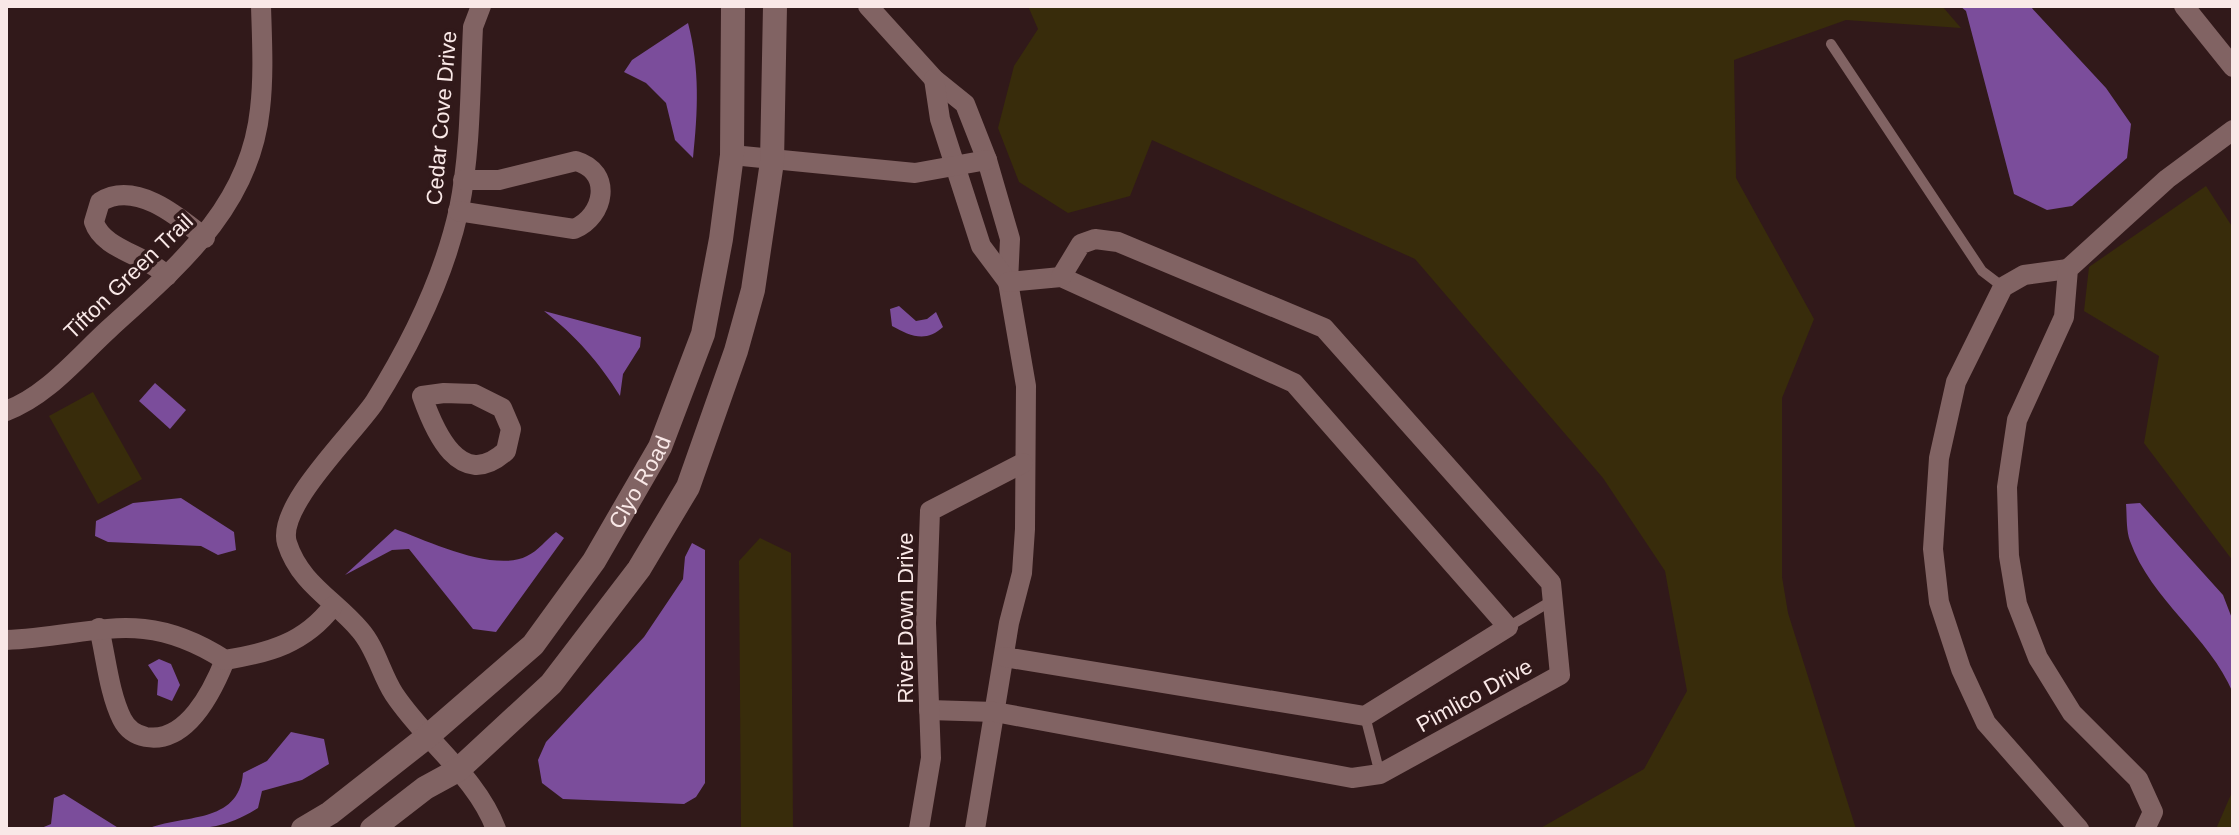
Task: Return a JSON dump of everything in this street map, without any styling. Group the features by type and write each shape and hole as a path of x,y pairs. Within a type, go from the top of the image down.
{"street":[{"name":"Tifton Green Trail","path":"6,411 47,386 167,276 205,238 237,190 256,137 260,108 261,6"},
{"name":"Cedar Cove Drive","path":"333,606 299,569 288,546 285,523 303,490 363,418 423,315 458,211 463,180 473,27 481,6"},
{"name":"Clyo Road","path":"303,829 330,813 428,736 533,645 594,561 660,447 703,334 721,239 732,155 733,6"},
{"name":"Clyo Road","path":"372,829 425,788 458,770 551,684 639,569 688,487 736,351 753,290 772,162 775,6"},
{"path":"868,6 934,79 965,104 987,160 1010,239 1008,282 1026,386 1027,427 1023,463 1025,529 1022,573 1004,657 975,829"},
{"path":"2184,6 2233,67"},
{"path":"934,79 940,119 981,246 1008,282"},
{"path":"2079,829 1986,723 1961,669 1939,602 1933,549 1939,458 1956,382 2003,287 2024,275 2068,269 2167,179 2233,130"},
{"path":"732,155 772,162 915,173 987,160"},
{"path":"458,211 574,229 593,217 601,196 600,182 593,170 576,161 499,180 463,180"},
{"path":"167,276 144,258 103,238 94,222 100,202 117,194 135,196 160,206 205,238"},
{"name":"Pimlico Drive","path":"929,710 995,712 1352,778 1380,774 1560,675 1551,583 1324,328 1118,242 1095,239 1081,244 1061,277"},
{"path":"2068,269 2064,317 2017,420 2007,487 2009,556 2017,604 2038,658 2072,713 2138,779 2153,812 2145,829"},
{"name":"Pimlico Drive","path":"1008,282 1061,277 1294,383 1508,627 1365,716"},
{"path":"389,378 422,396 474,394 502,408 511,429 506,451 489,461 462,461 452,454 434,429 422,396"},
{"name":"River Down Drive","path":"919,829 931,758 926,623 930,511 1023,463"},
{"path":"6,640 122,626 165,631 199,644 225,660 290,644 321,621 333,606 363,633 394,694 486,806 496,829"},
{"path":"99,628 121,717 135,733 148,737 160,737 182,726 205,700 225,660"},
{"path":"1004,657 1365,716"}],"lane":[{"path":"1831,44 1982,271 2003,287"},
{"path":"1508,627 1553,600"},
{"path":"1365,716 1380,774"}],"shaded area":[{"path":"1028,6 1942,6 1961,28 1846,20 1734,60 1736,178 1814,319 1782,398 1782,577 1788,613 1856,829 1539,829 1644,769 1687,691 1665,571 1603,478 1415,259 1152,140 1130,196 1068,213 1019,182 998,128 1014,66 1038,29"},
{"path":"1960,6 2030,6 2106,88 2131,124 2127,158 2072,206 2047,210 2014,194 1966,11"},
{"path":"688,23 695,57 697,90 693,158 675,140 666,103 646,83 624,72 632,60"},
{"path":"2206,186 2233,228 2233,561 2144,443 2159,356 2084,311 2089,267"},
{"path":"899,306 916,321 927,319 936,312 943,327 924,336 899,330 892,326 890,309"},
{"path":"544,311 641,337 640,347 623,374 620,396 586,350"},
{"path":"155,383 186,410 170,429 139,401"},
{"path":"93,392 142,479 98,504 49,416"},
{"path":"181,498 234,532 236,550 218,555 201,546 108,542 95,536 96,521 133,503"},
{"path":"2140,503 2223,595 2233,621 2233,693 2210,654 2165,600 2139,562 2129,537 2126,504"},
{"path":"395,529 461,553 497,561 527,556 556,532 564,538 496,632 473,629 409,549 392,550 345,575"},
{"path":"760,538 791,553 793,829 741,829 739,561"},
{"path":"692,543 705,550 705,783 696,797 684,804 563,799 542,783 538,760 546,742 644,637 683,579 685,557"},
{"path":"159,659 171,664 180,685 172,701 157,695 158,680 148,665"},
{"path":"291,732 324,739 329,764 302,780 262,791 258,808 230,822 205,828 147,829 220,810 231,802 239,790 243,773 267,761"},
{"path":"2233,790 2233,829 2216,829"},
{"path":"64,794 120,829 39,829 51,824 54,798"}]}
